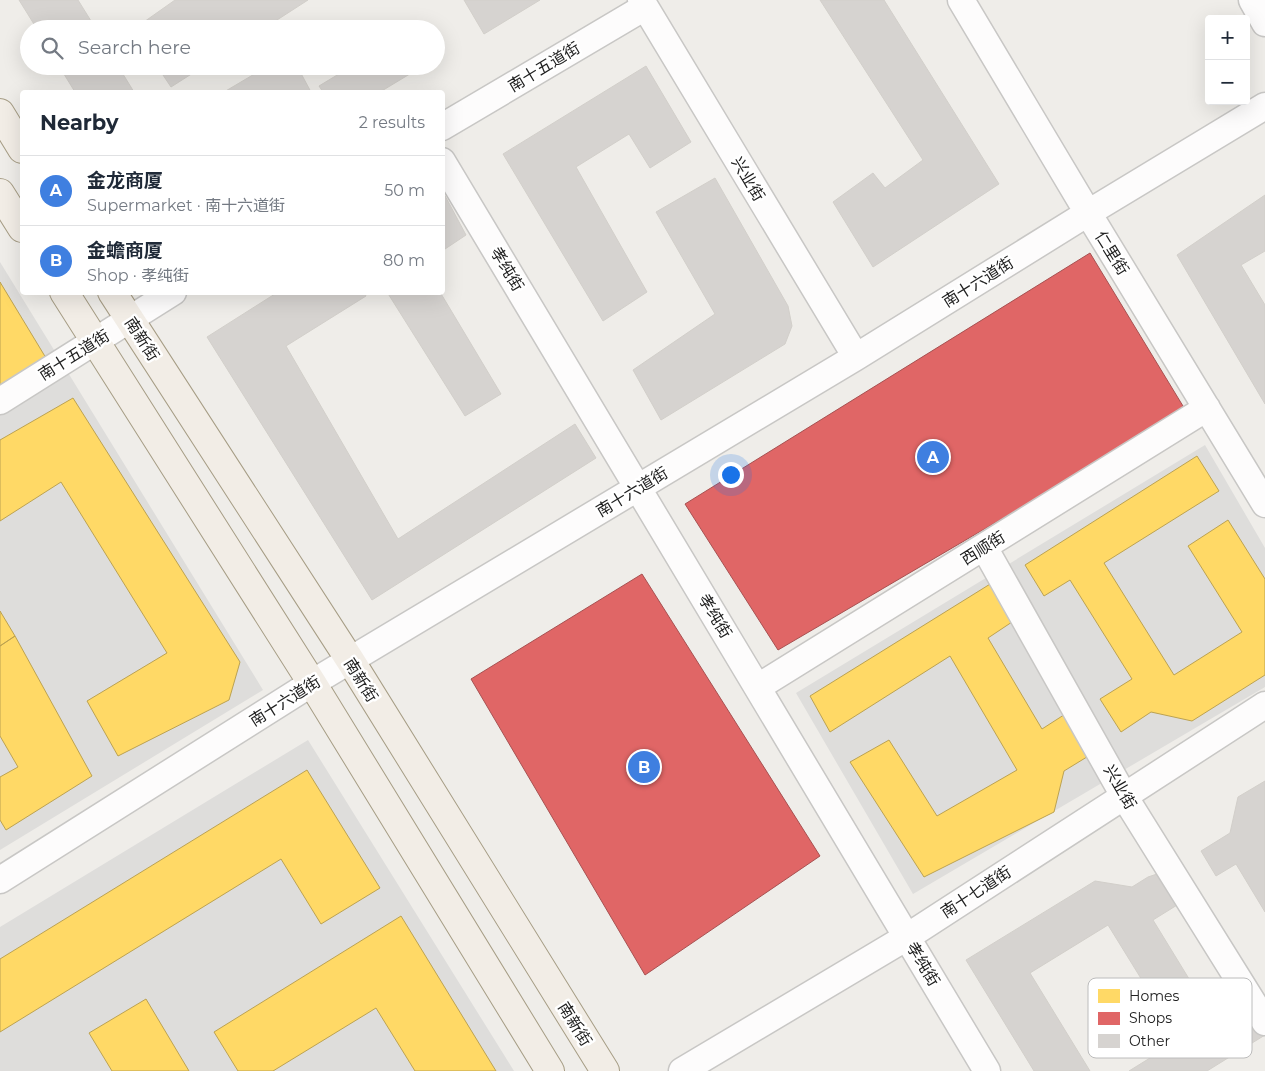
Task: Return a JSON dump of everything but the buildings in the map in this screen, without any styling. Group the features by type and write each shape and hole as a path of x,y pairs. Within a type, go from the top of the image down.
{"main road":[{"path":"0,113 20,146"},
{"path":"0,193 20,225"},
{"path":"66,295 312,683 550,1071"},
{"name":"南新街","path":"114,295 350,660 605,1071"}],"street":[{"name":"仁里街","path":"961,0 1265,504"},
{"path":"1252,0 1265,23"},
{"name":"南十五道街","path":"445,125 643,4"},
{"name":"兴业街","path":"643,4 856,358"},
{"name":"南十六道街","path":"0,880 312,683 856,358 1088,213 1265,106"},
{"name":"孝纯街","path":"445,166 987,1071"},
{"name":"南十五道街","path":"0,401 168,295"},
{"name":"西顺街","path":"758,688 1207,408"},
{"name":"兴业街","path":"984,547 1124,796 1238,978"},
{"name":"南十七道街","path":"682,1071 907,937 1265,705"},
{"name":"兴业街","path":"1252,1001 1265,1022"}],"shaded area":[{"path":"0,262 263,690 0,850"},
{"path":"1205,445 1265,548 1265,687 913,894 796,693"},
{"path":"308,740 514,1071 0,1071 0,927"}],"place":[{"name":"金龙商厦","path":"933,457"},
{"name":"金蟾商厦","path":"644,767"}]}
